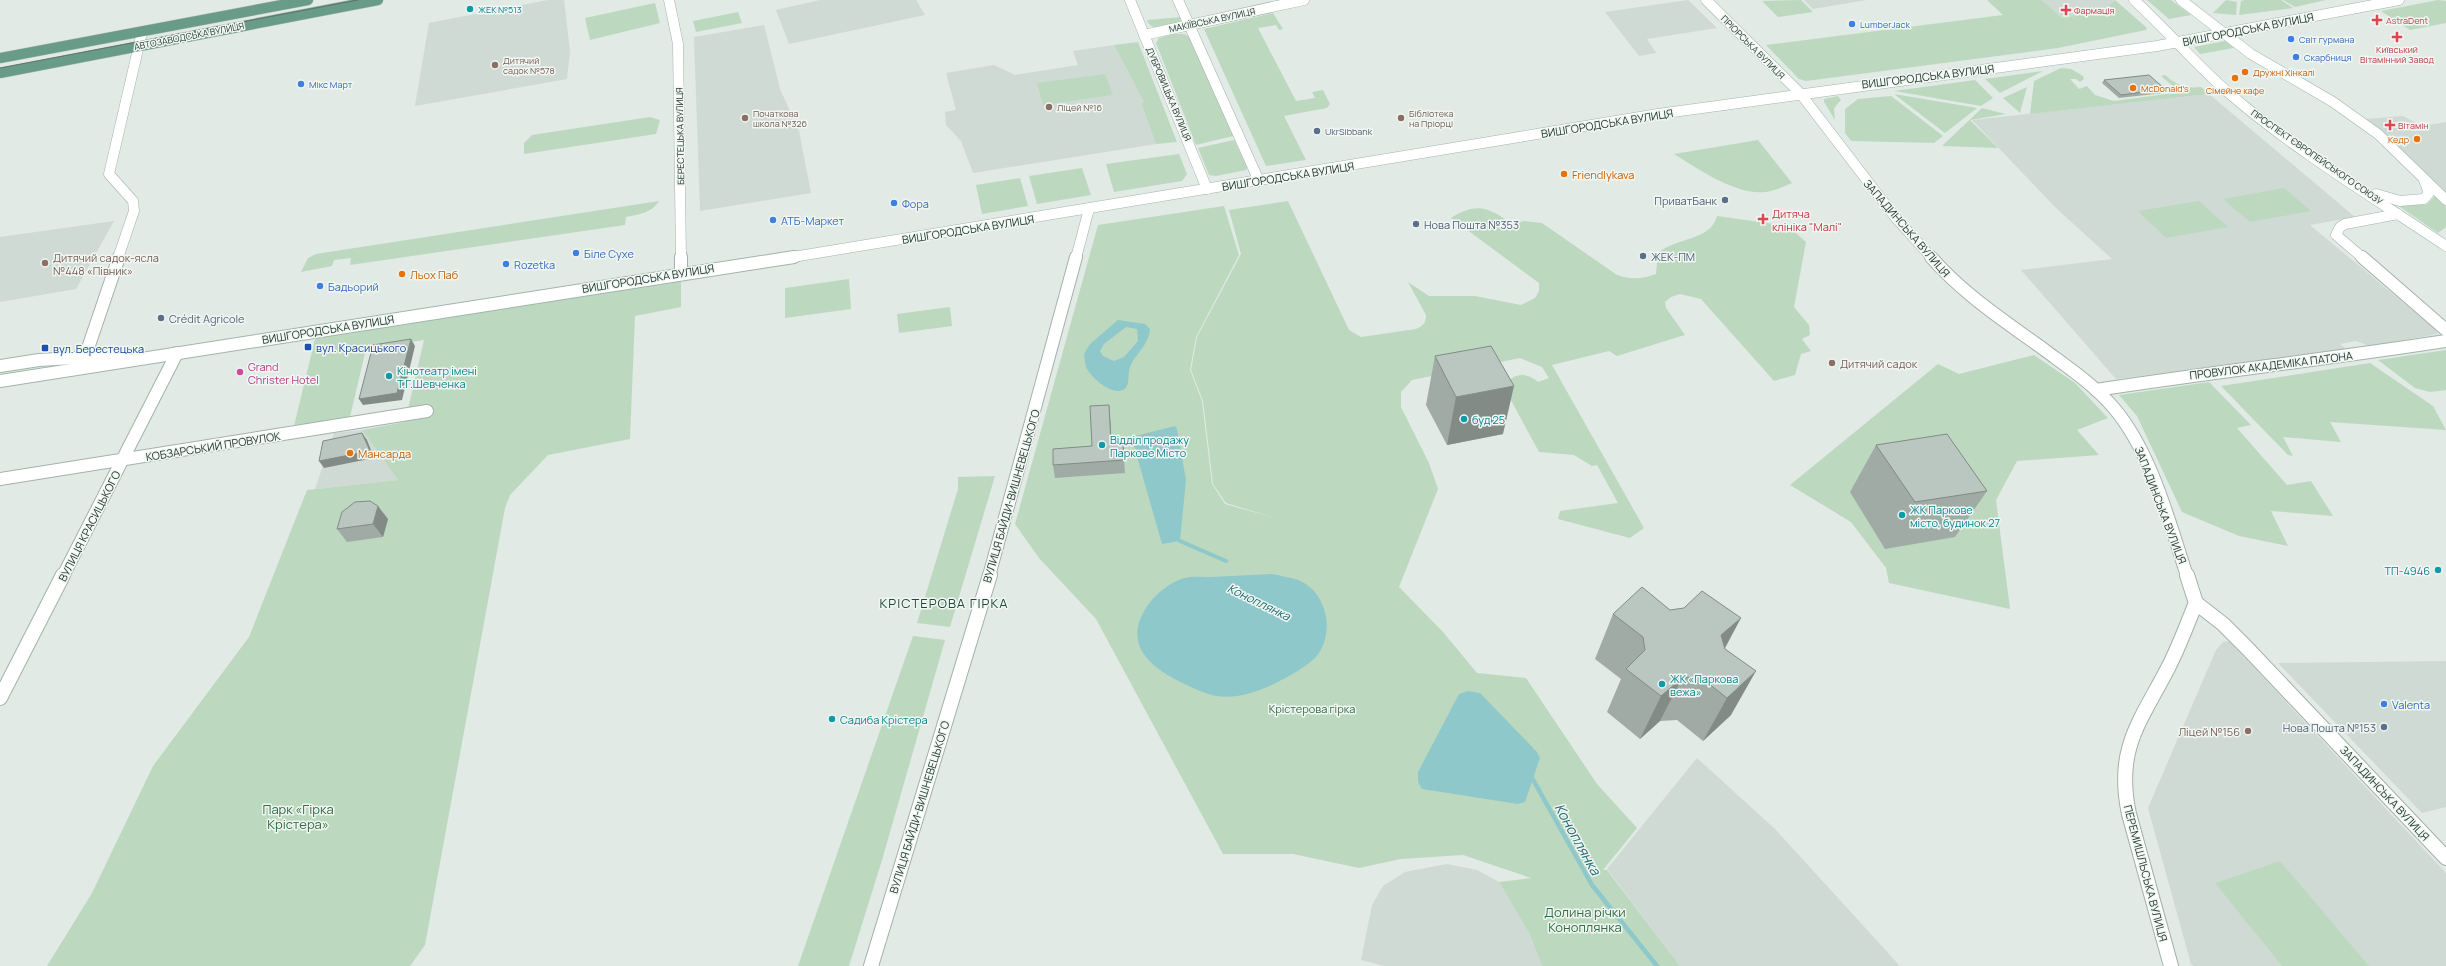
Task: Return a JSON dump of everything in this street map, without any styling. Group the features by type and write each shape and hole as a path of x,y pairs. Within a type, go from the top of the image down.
{"main road":[{"name":"АВТОЗАВОДСЬКА ВУЛИЦЯ","path":"0,58 308,0"},
{"name":"АВТОЗАВОДСЬКА ВУЛИЦЯ","path":"0,73 378,0"}],"street":[{"name":"БЕРЕСТЕЦЬКА ВУЛИЦЯ","path":"669,0 678,44 681,273"},
{"name":"ДУБРОВИЦЬКА ВУЛИЦЯ","path":"1130,0 1207,189"},
{"path":"1178,0 1258,181"},
{"name":"МАКІЇВСЬКА ВУЛИЦЯ","path":"1144,35 1304,0"},
{"name":"ПРІОРСЬКА ВУЛИЦЯ","path":"1706,0 1800,93"},
{"name":"ПРОСПЕКТ ЄВРОПЕЙСЬКОГО СОЮЗУ","path":"2134,0 2201,67 2257,116 2358,187 2446,246"},
{"path":"2181,0 2251,54 2350,114 2388,142 2446,200"},
{"name":"ВИШГОРОДСЬКА ВУЛИЦЯ","path":"0,381 1089,209 1800,93 2177,42 2399,0"},
{"path":"85,357 134,211 133,201 109,174 142,32"},
{"name":"ЗАПАДИНСЬКА ВУЛИЦЯ","path":"1800,93 1876,193 1942,271 1996,315 2078,374 2113,407 2135,438 2168,516 2196,603 2224,624 2446,858"},
{"path":"2358,187 2400,202 2415,202 2424,199 2428,193 2422,176"},
{"name":"ВУЛИЦЯ БАЙДИ-ВИШНЕВЕЦЬКОГО","path":"872,966 1003,531 1089,209"},
{"path":"2398,214 2345,224 2340,227 2336,235 2446,330"},
{"path":"2446,235 2443,238 2446,246"},
{"name":"ПРОВУЛОК АКАДЕМІКА ПАТОНА","path":"2096,390 2204,373 2364,354 2446,340"},
{"name":"ВИШГОРОДСЬКА ВУЛИЦЯ","path":"0,366 85,357 177,353"},
{"name":"ВУЛИЦЯ КРАСИЦЬКОГО","path":"0,698 177,353"},
{"name":"КОБЗАРСЬКИЙ ПРОВУЛОК","path":"2,482 123,460 426,411"},
{"name":"ПЕРЕМИШЛЬСЬКА ВУЛИЦЯ","path":"2172,966 2129,814 2125,796 2125,766 2131,738 2169,666 2196,603"}],"shaded area":[{"name":"Дитячий садок №578","path":"548,0 564,0 570,51 567,79 415,106 429,23"},
{"path":"820,0 916,0 925,15 789,44 776,10"},
{"path":"1688,0 1717,28 1647,39 1656,53 1639,56 1605,12"},
{"path":"1804,0 1867,0 1813,9"},
{"path":"2042,0 2114,0 2108,8 2102,12 2062,18"},
{"name":"Початкова школа №326","path":"764,25 780,89 799,131 811,193 700,211 694,37"},
{"name":"Ліцей №16","path":"1114,45 1144,102 1141,103 1156,144 973,173 961,141 946,125 945,112 956,110 946,73 994,65 1015,75 1078,65 1073,51"},
{"path":"2209,94 2355,217 2310,225 2435,329 2438,334 2370,346 2356,341 2340,344 2347,350 2116,379 2021,270 2112,259 2056,208 1972,120"},
{"path":"2403,116 2422,126 2446,122 2446,193 2392,141 2366,119"},
{"name":"Дитячий садок-ясла №448 «Півник»","path":"114,221 76,289 0,302 0,237"},
{"path":"362,430 398,480 315,489 334,433"},
{"name":"Ліцей №156","path":"2229,641 2446,873 2446,966 2194,966 2191,964 2148,808 2216,650 2223,642"},
{"path":"2446,661 2446,807 2422,813 2278,663"},
{"path":"1697,758 1775,829 1900,966 1680,966 1607,869"},
{"path":"1447,864 1477,870 1499,882 1530,935 1542,966 1385,966 1361,960 1372,905 1383,886 1405,872"}],"green space":[{"path":"1801,0 1813,12 1778,17 1762,1"},
{"path":"1987,0 2042,0 2062,18 2102,12 2115,0 2147,28 2146,30 2058,48 1806,81 1799,79 1766,45 2003,15"},
{"path":"2147,0 2171,0 2191,15 2169,19"},
{"path":"2226,0 2237,2 2236,15 2213,13"},
{"path":"2281,0 2293,8 2239,15 2241,1"},
{"path":"2283,0 2326,0 2295,7"},
{"path":"2438,0 2446,1 2446,23 2410,30 2381,11"},
{"path":"655,3 660,23 590,40 585,18"},
{"path":"738,12 742,23 696,32 693,21"},
{"path":"1273,13 1283,29 1279,30 1276,25 1258,28 1296,101 1315,98 1312,92 1323,90 1330,104 1327,108 1284,116 1306,160 1266,166 1204,29"},
{"path":"1181,17 1179,24 1161,28 1152,26 1147,20"},
{"path":"1173,34 1184,34 1191,38 1233,136 1196,145 1156,43 1159,38"},
{"path":"2225,41 2234,48 2200,54 2194,47"},
{"path":"1138,42 1177,142 1156,144 1141,103 1144,102 1114,45"},
{"path":"2061,68 2071,69 2083,76 2084,79 2080,82 2076,79 2070,79 2079,89 2087,86 2095,95 2114,101 2174,93 2174,87 2161,76 2165,75 2182,86 2201,87 2209,94 2030,114 2034,81"},
{"path":"2043,71 2000,93 1985,79"},
{"path":"1105,74 1113,95 1043,105 1037,83"},
{"path":"1975,80 1993,98 1981,106 1894,91"},
{"path":"2027,87 2020,113 2003,98"},
{"path":"1894,94 1977,108 1945,133"},
{"path":"1838,96 1841,100 1834,108 1835,120 1824,102 1824,99"},
{"path":"1891,96 1943,136 1934,143 1851,141 1845,133 1845,109 1858,99"},
{"path":"1982,108 2006,114 1970,120 1998,148 1942,146"},
{"path":"650,117 660,120 656,134 524,154 524,143 532,135"},
{"path":"1234,140 1247,167 1246,170 1216,176 1209,175 1198,148"},
{"path":"1758,140 1792,183 1771,191 1747,191 1720,181 1674,154"},
{"path":"1179,154 1187,174 1182,181 1114,192 1106,164"},
{"path":"1082,168 1091,195 1037,204 1029,176"},
{"path":"1020,178 1028,206 982,214 976,185"},
{"path":"2284,188 2311,211 2250,222 2223,199"},
{"path":"2435,196 2446,207 2446,227 2438,233 2396,204 2426,205"},
{"path":"659,201 649,211 626,217 625,225 350,265 351,258 334,260 332,266 301,272 308,258 316,254"},
{"name":"Крістерова гірка","path":"1288,201 1349,330 1361,337 1416,329 1424,324 1426,315 1408,282 1429,296 1475,296 1521,305 1535,298 1539,291 1539,283 1451,218 1460,213 1476,208 1491,211 1514,226 1523,221 1542,223 1622,277 1641,278 1656,274 1658,253 1673,244 1700,235 1708,230 1717,216 1788,226 1806,242 1794,307 1809,325 1810,335 1802,339 1811,351 1801,354 1795,375 1774,381 1701,299 1680,294 1671,297 1665,302 1666,308 1685,335 1617,356 1609,351 1552,365 1644,528 1630,538 1558,519 1560,511 1618,503 1597,465 1592,466 1574,455 1539,452 1506,391 1505,384 1509,380 1521,375 1530,377 1538,382 1549,378 1542,367 1520,358 1412,380 1401,392 1401,407 1429,463 1438,489 1399,587 1443,632 1477,673 1526,678 1597,784 1637,828 1603,870 1607,870 1680,966 1542,966 1530,935 1499,882 1531,878 1463,855 1401,859 1359,868 1293,854 1223,854 1096,619 1039,558 1015,524 1098,225 1224,206 1239,255 1196,337 1190,370 1202,401 1212,484 1225,504 1279,519 1226,503 1213,484 1203,401 1191,370 1197,337 1241,254 1229,210"},
{"path":"2199,201 2228,227 2166,238 2138,211"},
{"name":"Парк «Гірка Крістера»","path":"681,278 681,307 635,316 630,439 548,455 510,495 505,508 425,945 410,966 47,966 92,893 153,766 249,637 307,490 398,480 362,430 405,422 424,340 366,349 349,421 293,430 316,335"},
{"path":"849,279 851,309 785,318 785,288"},
{"path":"950,307 952,326 899,333 897,314"},
{"path":"2446,350 2446,390 2430,392 2415,388 2378,360"},
{"path":"2034,355 2075,383 2108,418 2077,430 2099,455 2017,461 1996,500 2010,609 1889,583 1886,568 1851,522 1790,485 1938,364 1959,374"},
{"path":"2370,363 2433,406 2446,430 2330,422 2341,442 2283,437 2293,456 2288,455 2221,386"},
{"path":"2209,382 2251,425 2237,428 2287,485 2311,481 2333,516 2271,511 2288,546 2239,536 2182,512 2137,416 2119,395"},
{"path":"995,476 950,627 917,623 958,489 958,477"},
{"path":"913,636 945,640 882,860 849,966 798,966"},
{"path":"2280,861 2369,966 2282,966 2215,883"}],"water":[{"path":"1118,320 1145,324 1150,329 1145,345 1132,362 1129,370 1128,383 1123,390 1118,391 1108,388 1098,381 1087,369 1084,354 1090,344","holes":["1126,327 1137,329 1138,341 1124,357 1114,361 1103,356 1100,351 1104,344"]},
{"path":"1175,426 1177,429 1186,480 1180,541 1162,544 1132,439 1135,436"},
{"path":"1272,574 1295,579 1308,585 1316,593 1322,603 1325,614 1327,625 1326,636 1322,647 1316,657 1296,672 1279,682 1257,691 1223,697 1200,691 1177,680 1161,671 1148,660 1143,653 1138,642 1138,630 1141,619 1146,608 1154,598 1174,582 1190,577"},
{"path":"1468,691 1480,693 1537,752 1540,758 1525,802 1518,804 1422,789 1418,782 1418,772 1459,694"}],"building":[{"name":"McDonald's","path":"2149,75 2165,89 2121,95 2104,80"},
{"name":"Кінотеатр імені Т.Г.Шевченка","path":"411,339 397,393 359,399 373,345"},
{"path":"1491,346 1514,386 1456,397 1435,356"},
{"path":"1109,405 1111,444 1123,444 1124,460 1053,465 1053,449 1092,446 1090,406"},
{"path":"362,433 370,451 319,461 323,441"},
{"path":"1947,434 1987,491 1915,502 1876,445"},
{"path":"370,501 378,506 373,524 337,529 342,512 355,502"},
{"path":"1642,587 1670,610 1684,608 1702,591 1741,618 1721,635 1725,649 1756,671 1727,698 1699,676 1682,678 1661,696 1626,669 1645,650 1643,637 1613,614"}],"waterway":[{"path":"1180,541 1226,561"},
{"name":"Коноплянка","path":"1531,776 1592,885 1657,966"}],"tram line":[{"path":"0,68 358,0"}],"place":[{"name":"ЖЕК №513","path":"470,9"},
{"name":"Фармація","path":"2066,10"},
{"name":"AstraDent","path":"2377,20"},
{"name":"LumberJack","path":"1852,24"},
{"name":"Київський Вітамінний Завод","path":"2397,37"},
{"name":"Світ гурмана","path":"2291,39"},
{"name":"Скарбниця","path":"2296,57"},
{"name":"Дитячий садок №578","path":"495,65"},
{"name":"Дружні Хінкалі","path":"2245,72"},
{"name":"Сімейне кафе","path":"2235,78"},
{"name":"Мікс Март","path":"301,84"},
{"name":"McDonald's","path":"2133,88"},
{"name":"Ліцей №16","path":"1049,107"},
{"name":"Початкова школа №326","path":"745,118"},
{"name":"Бібліотека на Пріорці","path":"1401,118"},
{"name":"Вітамін","path":"2390,125"},
{"name":"UkrSibbank","path":"1317,131"},
{"name":"Кедр","path":"2417,139"},
{"name":"Friendlykava","path":"1564,174"},
{"name":"ПриватБанк","path":"1725,200"},
{"name":"Фора","path":"894,203"},
{"name":"Дитяча клініка \"Малі\"","path":"1763,219"},
{"name":"АТБ-Маркет","path":"773,220"},
{"name":"Нова Пошта №353","path":"1416,224"},
{"name":"Біле Сухе","path":"576,253"},
{"name":"ЖЕК-ПМ","path":"1643,256"},
{"name":"Дитячий садок-ясла №448 «Півник»","path":"45,263"},
{"name":"Rozetka","path":"506,264"},
{"name":"Льох Паб","path":"402,274"},
{"name":"Бадьорий","path":"320,286"},
{"name":"Crédit Agricole","path":"161,318"},
{"name":"вул. Красицького","path":"308,347"},
{"name":"вул. Берестецька","path":"45,348"},
{"name":"Дитячий садок","path":"1832,363"},
{"name":"Grand Christer Hotel","path":"240,372"},
{"name":"Кінотеатр імені Т.Г.Шевченка","path":"389,376"},
{"name":"буд 25","path":"1464,419"},
{"name":"Відділ продажу Паркове Місто","path":"1102,445"},
{"name":"Мансарда","path":"350,453"},
{"name":"ЖК Паркове місто, будинок 27","path":"1902,515"},
{"name":"ТП-4946","path":"2438,570"},
{"name":"ЖК «Паркова вежа»","path":"1662,684"},
{"name":"Valenta","path":"2384,704"},
{"name":"Садиба Крістера","path":"832,719"},
{"name":"Нова Пошта №153","path":"2384,727"},
{"name":"Ліцей №156","path":"2248,731"}],"district":[{"name":"КРІСТЕРОВА ГІРКА","path":"944,603"}],"park label":[{"name":"Долина річки Коноплянка","path":"1585,920"}]}
